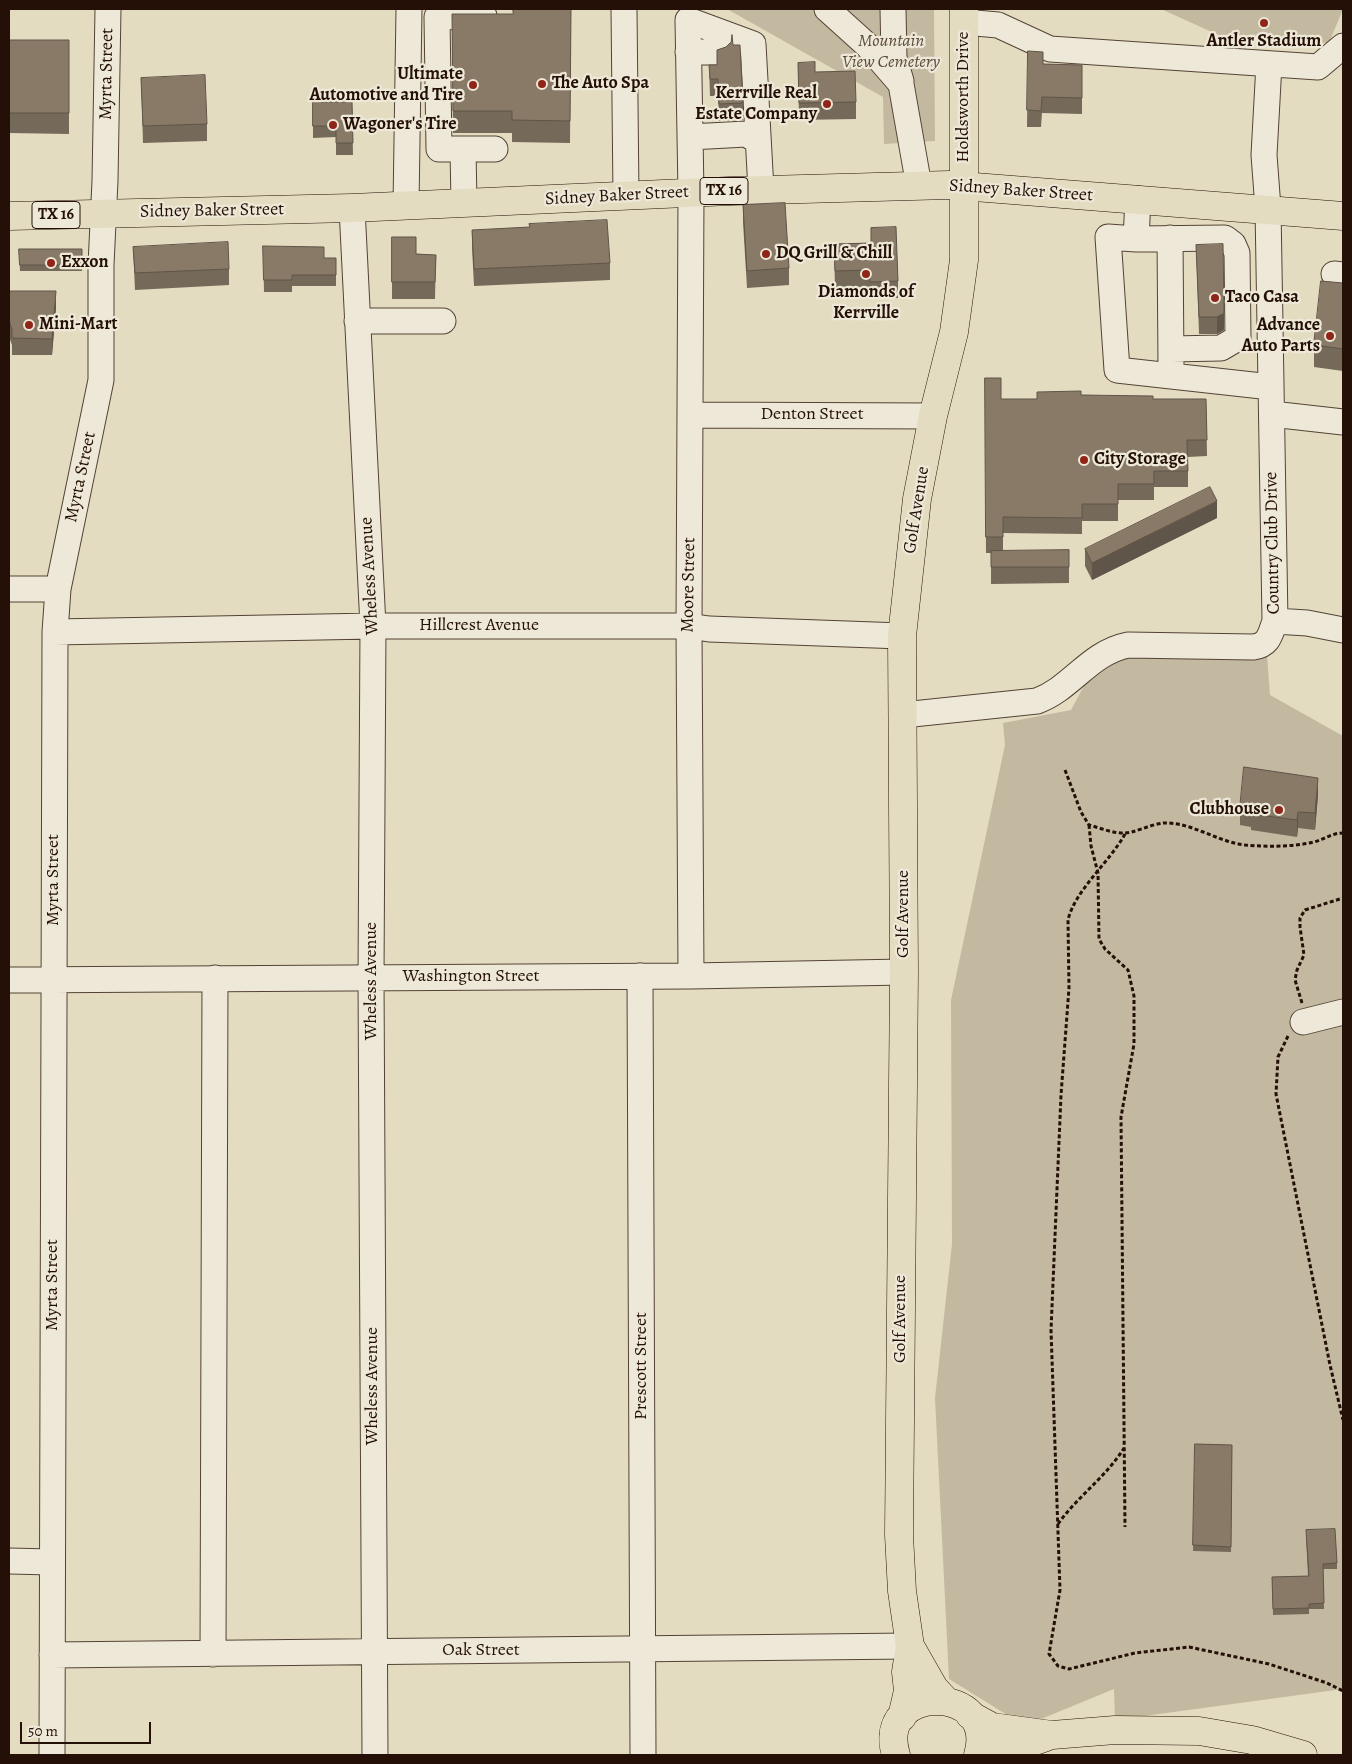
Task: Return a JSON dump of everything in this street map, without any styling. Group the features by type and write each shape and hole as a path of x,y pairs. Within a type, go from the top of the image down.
{"main road":[{"name":"Holdsworth Drive","path":"964,15 964,186"},
{"name":"Sidney Baker Street","path":"9,216 352,208 761,190 920,186 964,186 1268,208 1343,216"},
{"name":"Golf Avenue","path":"894,1754 895,1733 902,1717 908,1690 906,1672 910,1646 902,1591 899,1535 904,972 902,636 917,500 933,416 954,332 964,260 964,186"},
{"name":"Golf Avenue","path":"910,1646 934,1688 946,1701"},
{"path":"902,1717 912,1708 925,1701 946,1701 959,1706 970,1715 992,1727 1052,1735 1115,1730 1199,1730 1252,1740 1302,1755"},
{"path":"970,1715 980,1738 978,1755"},
{"path":"995,1755 1052,1735"}],"street":[{"name":"Myrta Street","path":"52,1755 55,632 58,589 102,380 108,9"},
{"path":"406,206 410,9"},
{"path":"624,9 626,196"},
{"path":"828,9 868,46 902,84"},
{"path":"893,9 894,58 902,84 920,186"},
{"path":"964,15 998,26 1050,49 1318,67 1343,46"},
{"path":"484,16 437,17 439,149 495,149"},
{"name":"Moore Street","path":"691,976 689,626 691,193 688,20 753,44 735,52"},
{"path":"688,52 735,52 758,141 761,190"},
{"name":"Country Club Drive","path":"903,716 1037,701 1051,696 1112,648 1128,645 1262,646 1268,641 1275,621 1268,208 1264,154 1269,64"},
{"path":"408,97 438,97"},
{"path":"690,137 746,134 758,141"},
{"path":"462,150 464,203"},
{"path":"1136,239 1138,199"},
{"name":"Wheless Avenue","path":"352,208 373,626 371,977 375,1755"},
{"path":"1171,349 1221,348 1238,338 1238,276 1237,253 1234,244 1225,238 1136,239 1108,237 1117,370 1271,387"},
{"path":"1170,238 1171,376"},
{"path":"1238,276 1269,275"},
{"path":"357,322 443,321"},
{"path":"1272,414 1343,422"},
{"name":"Denton Street","path":"691,415 933,416"},
{"path":"9,589 58,589"},
{"path":"1275,621 1307,623 1343,630"},
{"name":"Hillcrest Avenue","path":"55,632 373,626 689,626 710,629 902,636"},
{"name":"Washington Street","path":"9,980 691,976 904,972"},
{"name":"Prescott Street","path":"640,976 643,1755"},
{"path":"214,1654 215,978"},
{"path":"1303,1022 1343,1012"},
{"path":"9,1561 52,1562"},
{"name":"Oak Street","path":"52,1655 910,1646"}],"path":[{"path":"1065,770 1081,812 1089,825 1091,846 1098,873 1099,939 1105,949 1128,970 1134,996 1134,1044 1120,1117 1125,1527"},
{"path":"1089,825 1124,834 1140,827 1165,823 1184,826 1243,845 1273,847 1308,843 1334,833 1343,833"},
{"path":"1124,834 1116,850 1079,895 1071,909 1068,920 1069,988 1061,1095 1051,1330 1060,1590 1049,1654 1058,1666 1070,1669 1135,1653 1190,1646 1269,1664 1327,1683 1343,1692"},
{"path":"1343,898 1305,910 1300,918 1304,955 1297,970 1296,980 1306,1014 1303,1022 1289,1034 1282,1044 1276,1070 1276,1094 1328,1355 1343,1420"},
{"path":"1057,1525 1096,1480 1117,1460 1124,1448"}],"green space":[{"name":"Mountain View Cemetery","path":"727,9 934,9 935,141 884,144 883,97"},
{"name":"Antler Stadium","path":"1161,9 1343,9 1329,43 1223,37"},
{"path":"1132,656 1267,656 1270,695 1343,736 1343,1689 1115,1720 1114,1689 1041,1719 1012,1718 949,1679 935,1398 952,1244 951,1000 1005,745 1003,723 1071,710 1086,682 1112,662"}],"building":[{"path":"513,9 571,9 570,121 512,120 512,111 453,111 452,14 513,14"},
{"path":"732,35 733,45 740,45 743,103 719,104 718,79 710,79 709,65 717,65 717,50 726,47 731,42"},
{"path":"9,40 69,40 69,113 9,113"},
{"path":"1028,51 1043,52 1043,64 1082,65 1082,98 1042,97 1041,111 1027,110"},
{"path":"815,62 815,72 855,71 856,102 799,103 798,63"},
{"path":"205,75 207,124 143,126 141,78"},
{"name":"Wagoner's Tire","path":"313,102 352,102 353,143 336,143 336,126 313,126"},
{"name":"DQ Grill & Chill","path":"785,203 789,268 747,271 743,205"},
{"path":"607,220 610,263 474,269 472,230 530,227 529,224"},
{"path":"896,227 898,281 870,282 870,270 835,271 834,244 871,243 871,228"},
{"path":"392,237 416,237 416,254 436,255 435,282 392,282"},
{"path":"228,242 229,269 135,273 133,247"},
{"path":"1223,244 1224,313 1217,317 1199,317 1196,245"},
{"path":"263,246 324,247 324,258 336,258 336,275 292,275 292,280 264,280"},
{"name":"Exxon","path":"19,249 82,249 82,265 20,265"},
{"name":"Advance Auto Parts","path":"1321,281 1343,283 1343,349 1314,345"},
{"path":"9,291 56,291 52,339 12,338 9,320"},
{"path":"985,378 1001,378 1001,399 1037,399 1037,392 1081,391 1081,395 1153,396 1153,399 1206,399 1207,440 1187,440 1188,471 1154,471 1154,484 1118,484 1118,504 1082,504 1082,518 1003,517 1003,537 986,537"},
{"path":"1210,487 1217,501 1092,563 1085,549"},
{"path":"1069,550 1069,567 991,567 991,551"},
{"path":"1244,767 1318,778 1315,813 1298,812 1297,820 1251,814 1251,810 1240,808"},
{"path":"1195,1444 1232,1445 1231,1547 1193,1545"},
{"path":"1335,1529 1337,1563 1323,1564 1324,1603 1309,1604 1309,1608 1273,1609 1272,1577 1309,1576 1306,1530"}],"place":[{"name":"Antler Stadium","path":"1264,23"},
{"name":"The Auto Spa","path":"542,84"},
{"name":"Ultimate Automotive and Tire","path":"473,85"},
{"name":"Kerrville Real Estate Company","path":"827,104"},
{"name":"Wagoner's Tire","path":"333,125"},
{"name":"DQ Grill & Chill","path":"766,254"},
{"name":"Exxon","path":"51,263"},
{"name":"Diamonds of Kerrville","path":"866,274"},
{"name":"Taco Casa","path":"1215,298"},
{"name":"Mini-Mart","path":"29,325"},
{"name":"Advance Auto Parts","path":"1330,336"},
{"name":"City Storage","path":"1084,460"},
{"name":"Clubhouse","path":"1279,810"}]}
